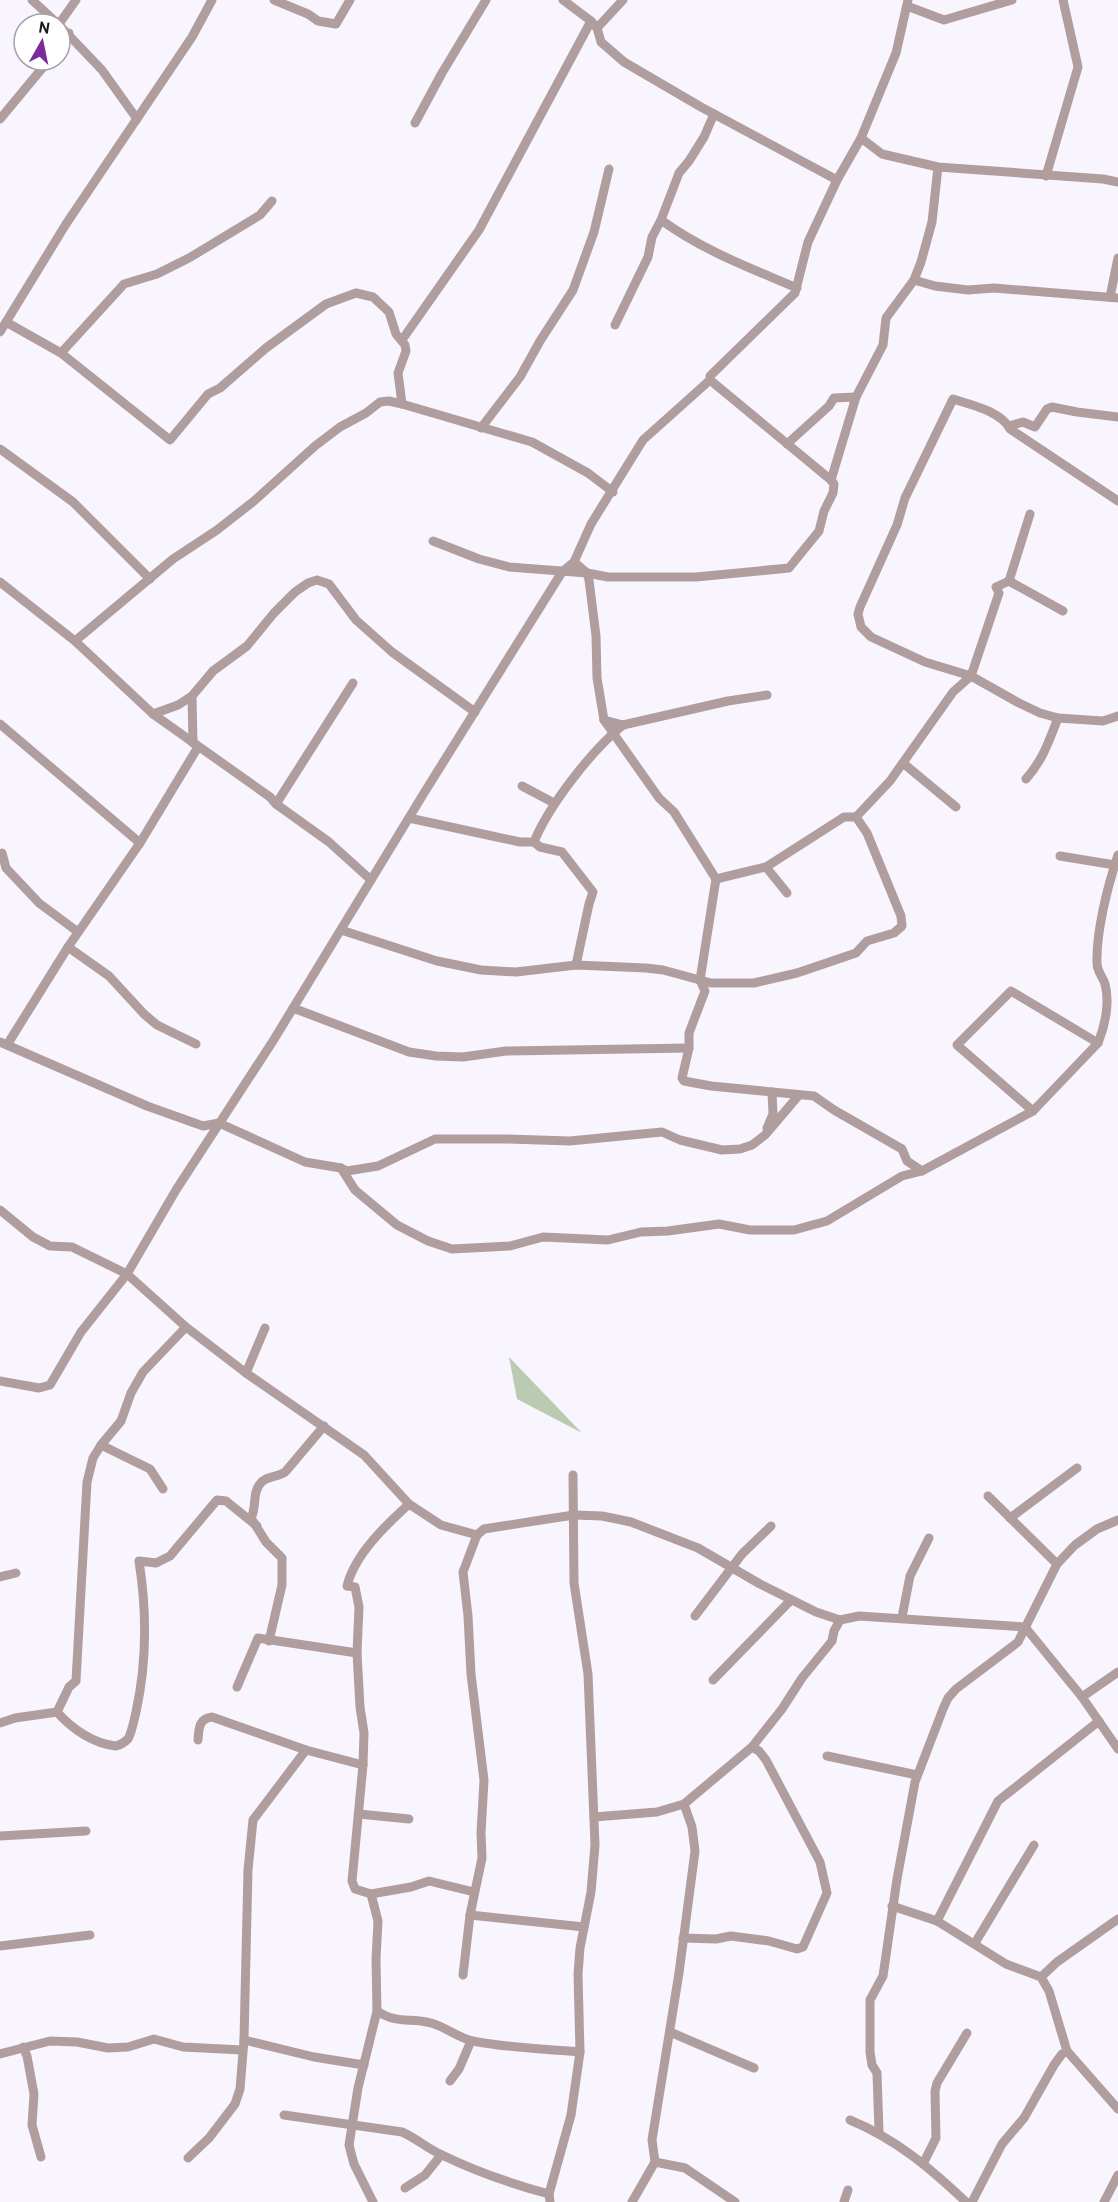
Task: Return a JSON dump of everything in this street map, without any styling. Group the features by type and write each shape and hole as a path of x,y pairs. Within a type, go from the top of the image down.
{"street":[{"path":"32,0 45,12"},
{"path":"0,332 66,224 192,37 212,0"},
{"path":"274,0 308,14 318,21 336,24 350,0"},
{"path":"415,123 486,0"},
{"path":"563,0 594,24 601,42 624,62 714,114 837,180"},
{"path":"402,340 479,230 594,24 623,0"},
{"path":"0,1381 39,1388 50,1385 81,1332 127,1274 176,1190 293,1008 408,818 562,572 574,562 591,524 644,440 710,380 711,376 789,300 797,288 808,242 837,180 861,138 896,53 907,3 944,20 1012,0"},
{"path":"1046,176 1078,67 1064,0"},
{"path":"72,36 102,70 137,119"},
{"path":"0,119 39,72"},
{"path":"615,325 648,257 652,237 661,220 678,173 689,161 704,137 714,114"},
{"path":"861,138 882,154 938,166 1118,182"},
{"path":"831,480 856,397 883,345 886,318 914,280 921,262 932,222 938,166"},
{"path":"480,428 520,377 573,290 594,232 609,169"},
{"path":"61,353 124,284 158,274 189,258 260,215 272,201"},
{"path":"661,220 676,232 707,249 797,288"},
{"path":"914,280 935,286 969,290 994,288 1114,298 1118,258"},
{"path":"6,322 61,353 170,440 208,394 220,388 266,348 321,307 356,293 373,297 389,312 396,334 402,340 406,351 398,373 402,404"},
{"path":"433,541 479,559 509,567 587,573 608,577 696,577 789,568 819,531 834,484 710,380"},
{"path":"388,401 400,391"},
{"path":"787,444 829,406 834,398 856,397"},
{"path":"1118,501 1010,429 990,412 953,399 905,498 897,525 858,614 861,627 871,637 925,662 971,676 1019,703 1058,718 1103,721 1118,716"},
{"path":"75,641 173,560 254,501 340,427 366,413 380,402 402,404 532,442 588,473 613,492"},
{"path":"1009,426 1023,422 1035,427 1047,409 1052,407 1118,417"},
{"path":"0,449 73,502 150,579"},
{"path":"1009,581 1030,514"},
{"path":"574,562 587,573 594,606 597,678 604,720 659,798 674,812 716,879 700,980 705,990 689,1033 689,1048 682,1074 684,1081 817,1097 834,1110 902,1149 907,1161 922,1171"},
{"path":"153,714 178,705 192,696 213,671 247,646 295,592 317,580 328,584 356,620 392,652 475,712"},
{"path":"716,879 766,867 844,817 856,817 890,781 953,692 971,676 999,593 996,587 1001,583 1009,581 1063,611"},
{"path":"0,582 75,641 153,714 270,796 276,804 329,842 371,880"},
{"path":"276,804 353,683"},
{"path":"534,842 555,803 612,734 623,725 728,701 767,695"},
{"path":"192,696 195,745 140,843 4,1043 147,1106 203,1126 219,1123 305,1162 347,1171 378,1166 435,1139 508,1138 570,1141 662,1132 680,1140 722,1150 740,1149 752,1145 764,1136 799,1095"},
{"path":"1026,779 1037,767 1048,746 1058,718"},
{"path":"604,720 623,725"},
{"path":"0,724 140,843"},
{"path":"903,763 956,807"},
{"path":"522,786 555,803"},
{"path":"341,930 437,961 481,970 516,972 576,965 646,968 711,983 754,983 797,973 851,954 867,941 894,933 902,926 901,916 867,833 856,817"},
{"path":"408,818 520,842 534,842 540,847 562,852 594,892 589,904 576,965"},
{"path":"2,853 3,868 39,903 78,932"},
{"path":"341,1168 355,1190 388,1218 428,1241 452,1249 510,1246 543,1237 608,1240 640,1232 668,1231 719,1224 773,1232 794,1230 827,1221 902,1176 922,1171 1033,1111 1098,1043 1103,1031 1107,992 1097,964 1099,940 1108,887 1118,855"},
{"path":"1060,856 1114,865"},
{"path":"766,867 787,893"},
{"path":"68,947 109,976 157,1025 196,1044"},
{"path":"1033,1111 957,1045 1011,991 1098,1043"},
{"path":"293,1008 409,1052 436,1056 463,1057 506,1051 689,1048"},
{"path":"764,1136 773,1114 772,1092"},
{"path":"0,1210 33,1237 50,1246 72,1247 127,1274 186,1327 246,1373 363,1455 409,1504 441,1525 477,1535"},
{"path":"57,1712 69,1687 76,1681 87,1482 93,1458 121,1421 131,1393 143,1372 186,1327"},
{"path":"246,1373 265,1328"},
{"path":"269,1641 282,1585 282,1558 271,1550 250,1518 255,1511 257,1490 260,1483 267,1478 280,1477 324,1426"},
{"path":"101,1445 150,1469 163,1489"},
{"path":"1010,1518 1077,1468"},
{"path":"284,2115 402,2132 441,2155 550,2198 571,2115 580,2052 578,1974 591,1892 595,1845 588,1674 574,1583 573,1475"},
{"path":"988,1496 1057,1564"},
{"path":"57,1712 70,1726 100,1743 116,1746 128,1739 144,1668 144,1605 139,1562 156,1563 170,1556 212,1504 219,1499 225,1501 257,1526"},
{"path":"409,1504 380,1530 350,1576 347,1586 355,1587 359,1607 357,1653 364,1733 352,1881 355,1889 371,1894 411,1887 429,1881 474,1892"},
{"path":"463,1975 470,1915 482,1858 484,1780 471,1674 463,1572 477,1535 484,1529 574,1515 602,1516 631,1522 698,1548 790,1600 840,1620 859,1616 902,1617 1025,1627 1082,1697 1118,1749"},
{"path":"879,2132 877,2073 872,2065 870,2052 869,2007 883,1976 892,1906 918,1775 948,1698 976,1673 1018,1642 1057,1564 1075,1545 1097,1529 1118,1520"},
{"path":"694,1616 742,1554 771,1526"},
{"path":"902,1617 910,1576 929,1538"},
{"path":"0,1577 16,1573"},
{"path":"713,1680 790,1600"},
{"path":"594,1817 657,1812 684,1804 752,1747 832,1641 840,1620"},
{"path":"237,1687 258,1638 357,1653"},
{"path":"1082,1697 1118,1672"},
{"path":"0,1724 15,1718 57,1712"},
{"path":"198,1740 201,1722 212,1717 306,1750 363,1765"},
{"path":"937,1920 998,1801 1099,1721"},
{"path":"683,1938 716,1939 731,1936 769,1941 797,1949 803,1947 808,1938 827,1893 820,1862 766,1760 759,1750 752,1747"},
{"path":"188,2158 209,2138 235,2104 240,2089 248,1870 253,1820 306,1750"},
{"path":"827,1756 918,1775"},
{"path":"632,2202 655,2162 652,2140 670,2032 695,1851 692,1827 684,1804"},
{"path":"359,1814 409,1819"},
{"path":"0,1836 86,1831"},
{"path":"975,1942 1034,1845"},
{"path":"371,1894 378,1921 377,2011 351,2125 350,2145 352,2160 373,2202"},
{"path":"892,1906 937,1920 975,1942 1006,1964 1041,1977 1049,1991 1067,2051 1118,2109"},
{"path":"470,1915 584,1927"},
{"path":"1041,1977 1057,1962 1118,1919"},
{"path":"0,1946 90,1935"},
{"path":"377,2011 387,2017 402,2021 433,2024 471,2041 580,2052"},
{"path":"670,2032 754,2068"},
{"path":"923,2164 936,2138 935,2091 937,2083 967,2033"},
{"path":"0,2054 50,2041 77,2042 108,2048 128,2047 154,2039 183,2047 243,2045 364,2065"},
{"path":"450,2081 459,2069 471,2041"},
{"path":"23,2047 27,2056 34,2094 32,2125 41,2157"},
{"path":"972,2202 1002,2144 1024,2118 1054,2066 1062,2054 1067,2051"},
{"path":"850,2120 879,2132 923,2164 966,2202"},
{"path":"405,2188 425,2175 441,2155"},
{"path":"655,2162 685,2168 735,2202"},
{"path":"1104,2202 1118,2175"},
{"path":"844,2202 848,2190"}],"green space":[{"path":"509,1357 582,1433 517,1399"}]}
